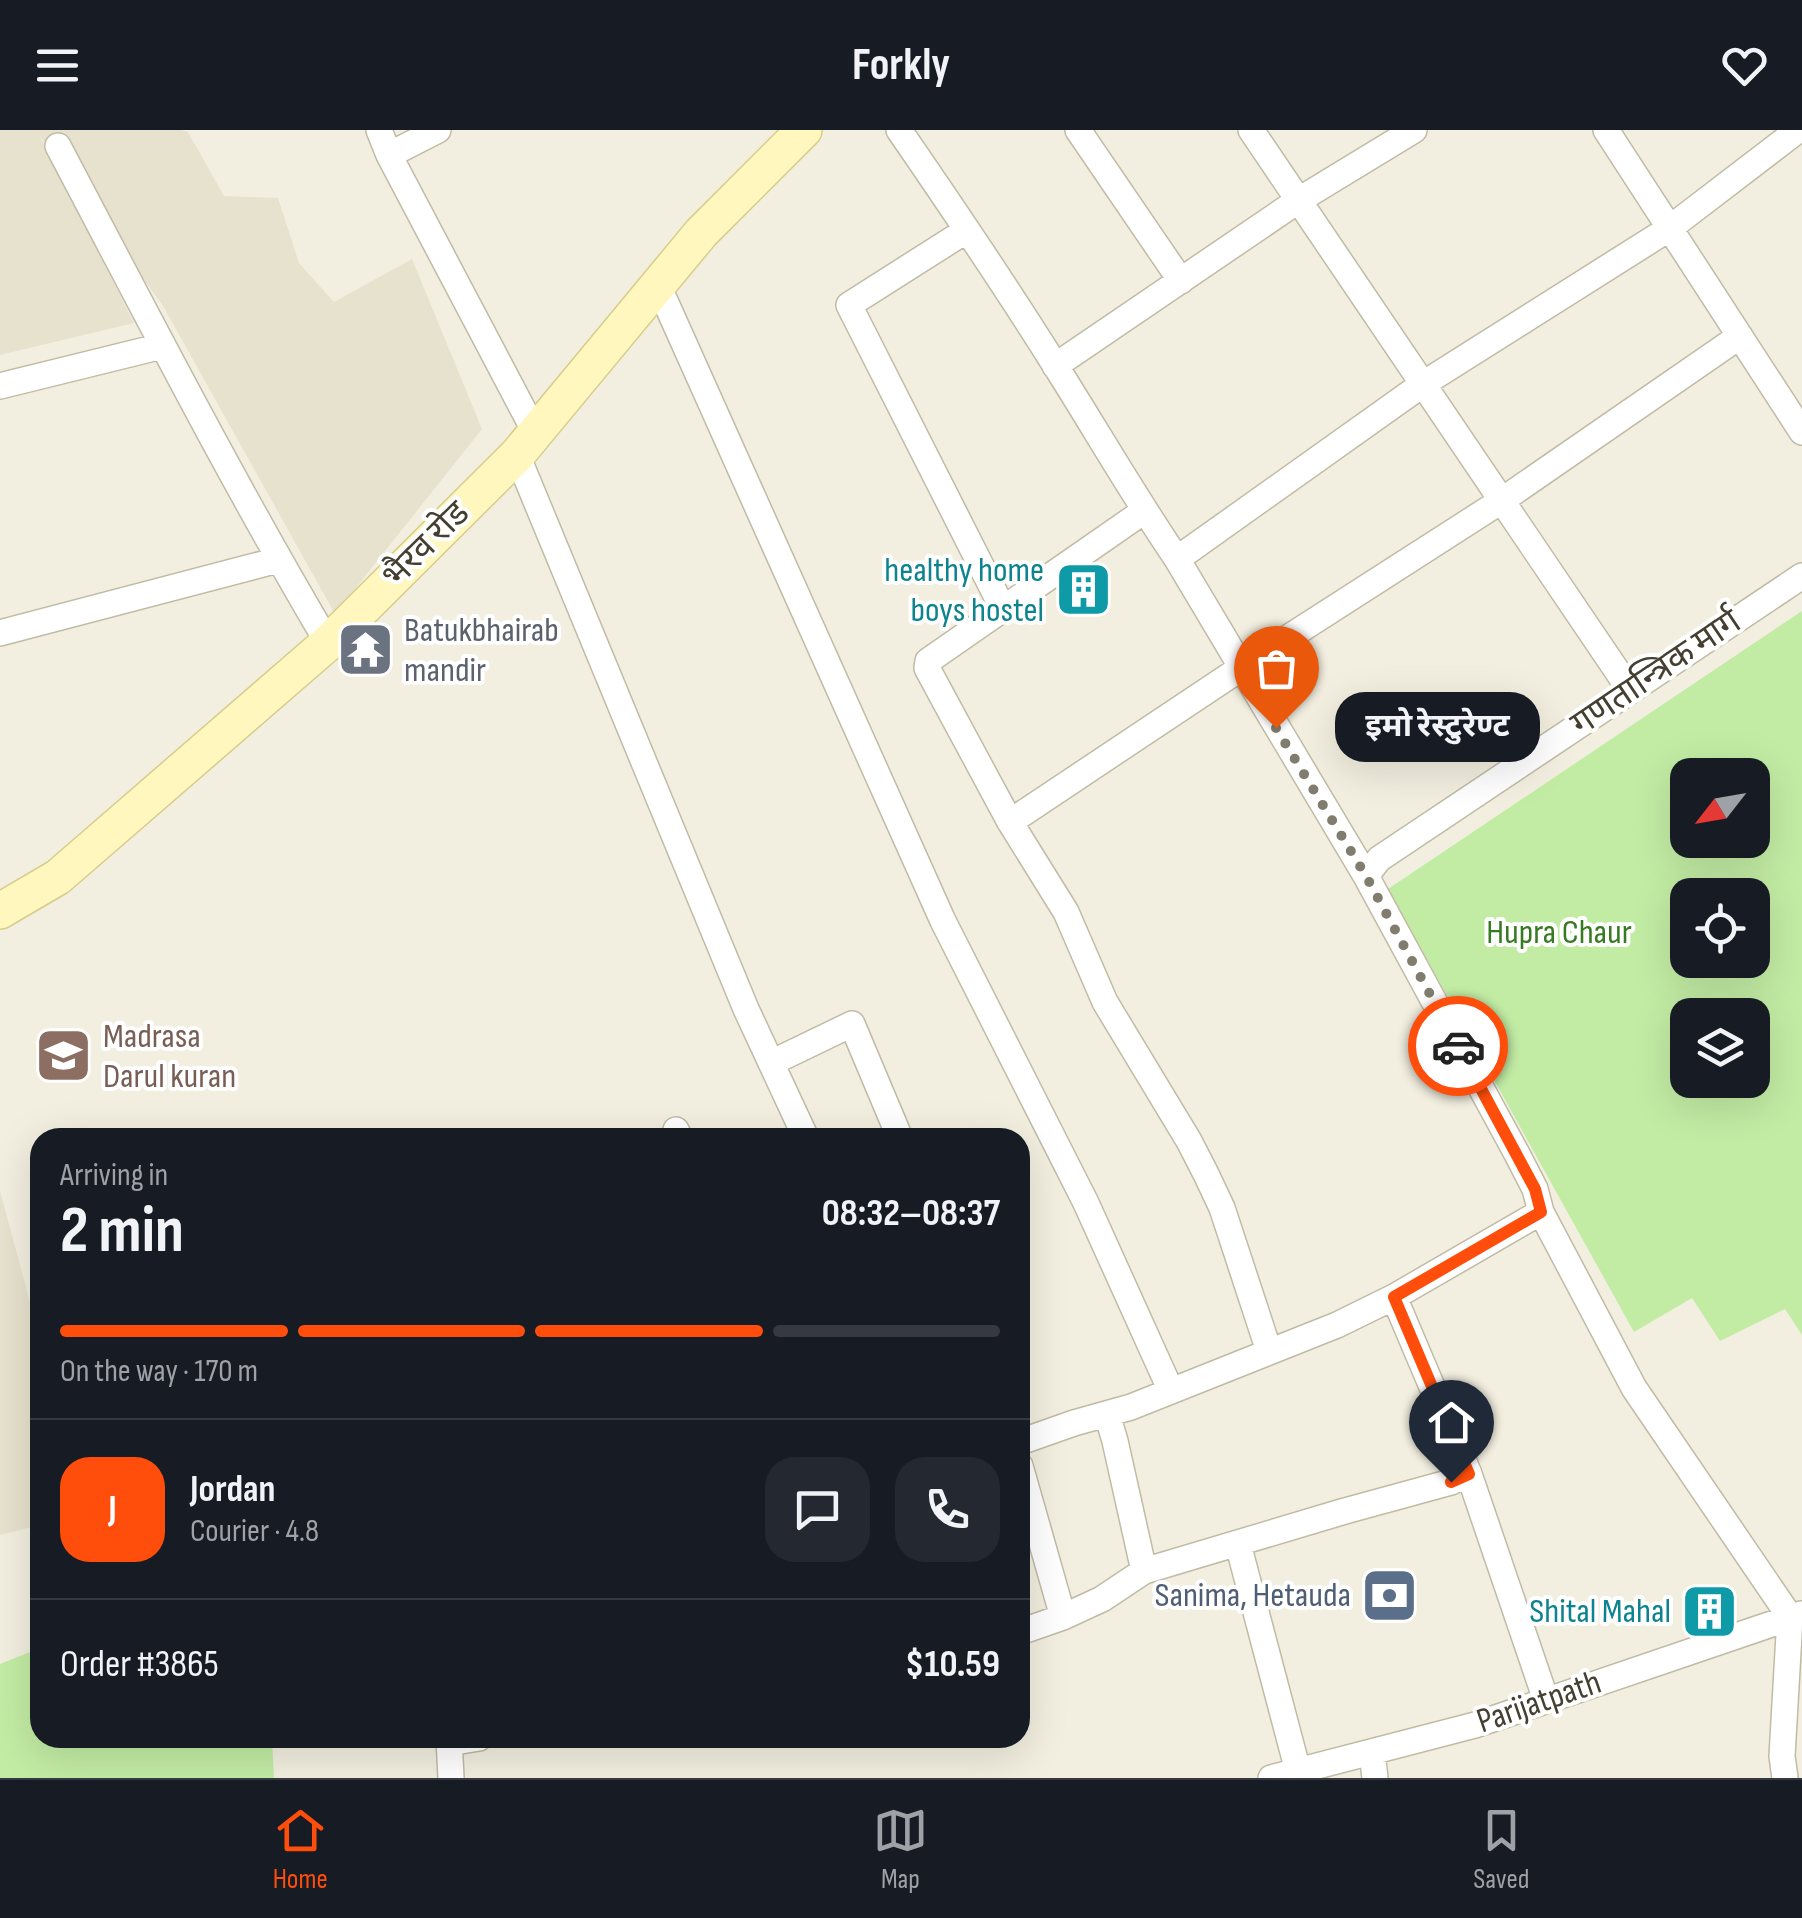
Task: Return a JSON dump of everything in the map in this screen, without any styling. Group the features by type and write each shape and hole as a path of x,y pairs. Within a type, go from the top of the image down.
{"main road":[{"name":"भैरव रोड","path":"0,911 58,877 328,644 526,444 701,233 804,130"}],"street":[{"path":"379,130 526,444 746,1009 801,1128"},
{"path":"389,154 438,130"},
{"path":"899,130 968,230 1177,559 1366,876 1517,1154 1535,1189 1541,1212 1634,1388 1798,1613 1782,1756 1786,1778"},
{"path":"1078,130 1181,281"},
{"path":"1251,130 1630,690"},
{"path":"1055,366 1299,200 1414,130"},
{"path":"1606,130 1802,432"},
{"path":"1177,559 1423,384 1670,228 1798,130"},
{"path":"58,146 278,560 328,644"},
{"path":"968,230 849,305 1002,607"},
{"path":"658,283 943,920 1086,1203 1171,1391"},
{"path":"1010,822 1502,500 1740,336"},
{"path":"0,386 162,346"},
{"path":"1144,510 928,661 928,668 1010,822 1066,912 1105,1002 1206,1174 1222,1208 1269,1350"},
{"path":"0,633 278,560"},
{"name":"गणतान्त्रिक मार्ग","path":"1366,876 1379,859 1802,576"},
{"path":"771,1063 852,1024 896,1128"},
{"path":"1030,1438 1171,1391 1337,1325 1394,1297 1541,1212"},
{"path":"1394,1297 1469,1474 1546,1700"},
{"path":"1108,1414 1144,1571"},
{"path":"1030,1629 1102,1599 1144,1571 1469,1474"},
{"path":"1030,1500 1064,1617"},
{"path":"1238,1544 1298,1771"},
{"name":"Parijatpath","path":"1272,1778 1475,1726 1798,1613"},
{"path":"449,1748 451,1778"},
{"path":"1372,1752 1374,1778"}],"shaded area":[{"path":"0,130 188,132 224,196 278,198 299,263 334,302 412,259 482,429 335,614 163,306 39,135 134,323 0,355"},
{"path":"0,1191 30,1302 30,1528 0,1535"}],"green space":[{"name":"Hupra Chaur","path":"1802,611 1802,1335 1785,1309 1720,1341 1692,1298 1634,1332 1388,889"},
{"path":"30,1652 30,1748 272,1748 274,1778 0,1778 0,1664"}],"way so far":[{"path":"1276,728 1366,876 1458,1046"}],"place":[{"name":"healthy home boys hostel","path":"1083,590"},
{"name":"Batukbhairab mandir","path":"365,650"},
{"name":"इमो रेस्टुरेण्ट","path":"1276,728"},
{"name":"Madrasa Darul kuran","path":"64,1056"},
{"name":"Sanima, Hetauda","path":"1390,1595"},
{"name":"Shital Mahal","path":"1710,1611"}],"route":[{"path":"1451,1482 1469,1474 1394,1297 1541,1212 1535,1189 1458,1046"}]}
